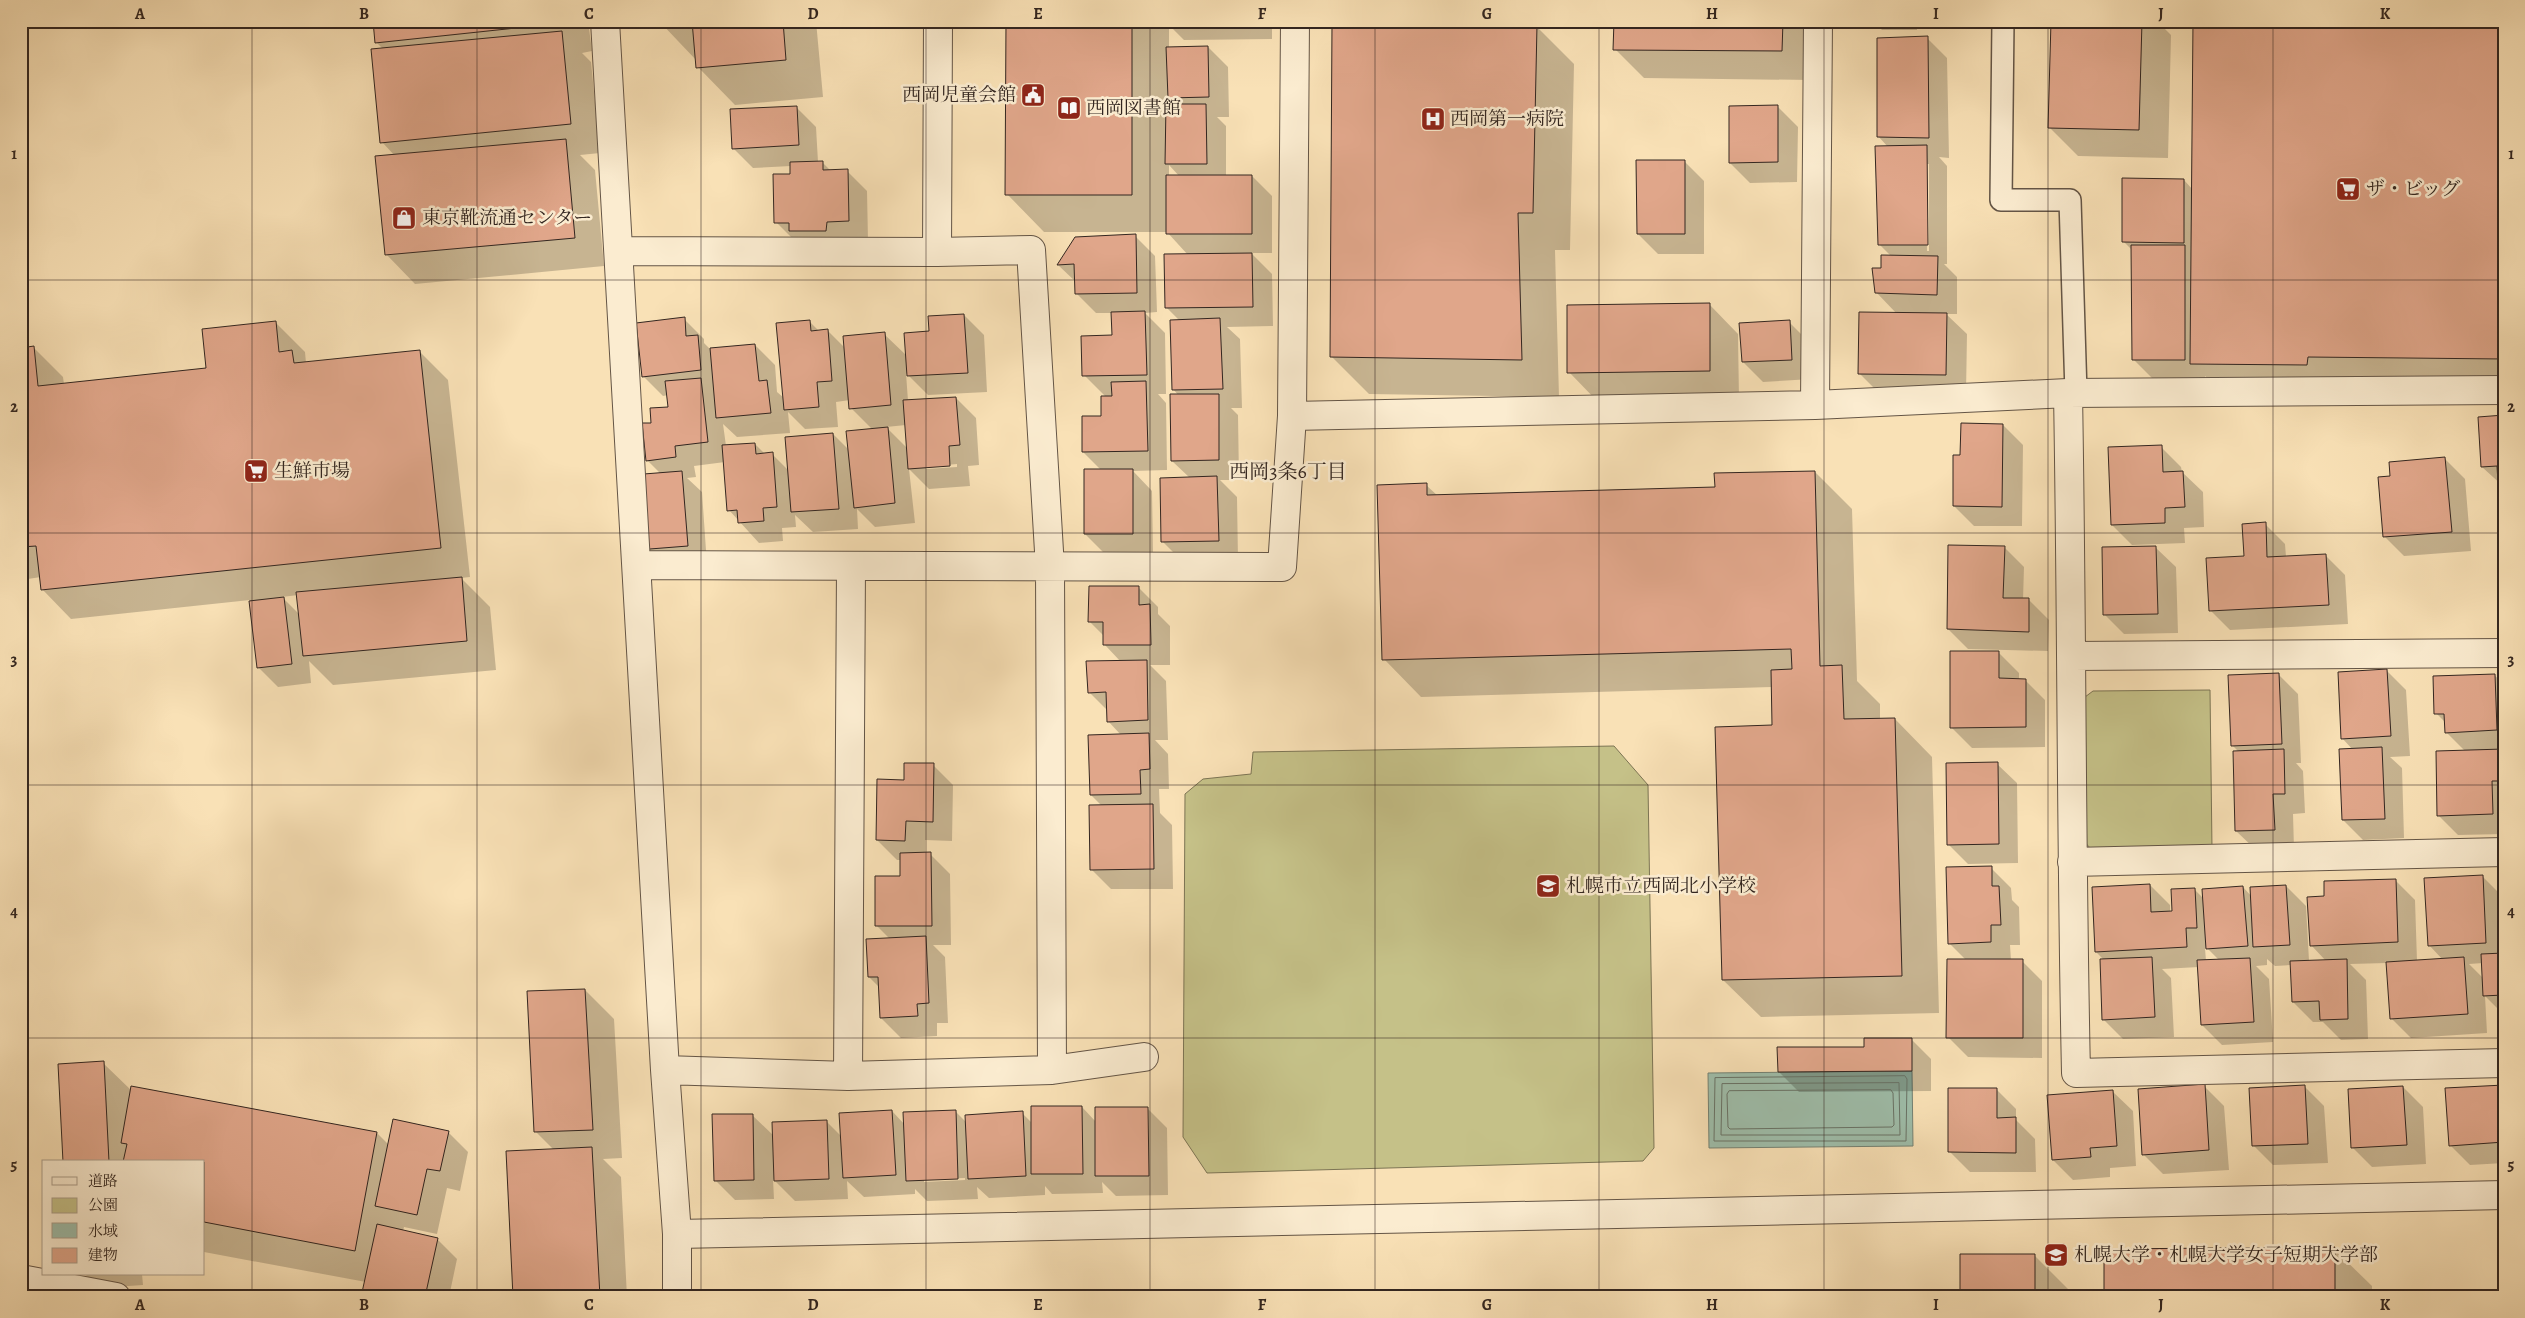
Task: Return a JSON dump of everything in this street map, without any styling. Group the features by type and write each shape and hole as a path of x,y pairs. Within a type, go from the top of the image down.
{"street":[{"path":"605,21 638,565 665,1070 677,1234 677,1297"},
{"path":"937,252 938,21"},
{"path":"638,565 1050,568 1282,567 1292,416 1295,21"},
{"path":"1815,406 1818,21"},
{"path":"619,251 937,252 1031,250 1050,568 1052,1070"},
{"path":"1292,416 1815,406 2072,393 2504,390"},
{"path":"2072,393 2072,862 2076,1073 2504,1063"},
{"path":"848,1076 851,567"},
{"path":"2073,656 2504,653"},
{"path":"2072,862 2504,852"},
{"path":"665,1070 848,1076 1052,1070 1144,1057"},
{"path":"677,1234 2504,1195"},
{"path":"21,1279 67,1292 116,1297"}],"lane":[{"path":"2003,21 2001,200 2070,200 2072,393"}],"green space":[{"path":"2210,690 2212,849 2092,850 2079,836 2077,703 2093,691"},
{"path":"1614,746 1648,785 1654,1148 1643,1161 1207,1173 1183,1137 1185,794 1203,779 1251,774 1253,752"},
{"path":"1892,1291 1896,1297 1450,1297"}],"water":[{"path":"1912,1071 1913,1146 1709,1148 1708,1073"}],"building":[{"path":"373,21 563,21 563,23 375,43"},
{"path":"692,21 783,21 786,60 696,68"},
{"name":"西岡図書館","path":"1006,21 1132,21 1132,195 1005,195"},
{"path":"1614,21 1783,21 1782,51 1613,50"},
{"path":"2051,21 2142,21 2139,130 2048,128"},
{"name":"ザ・ビッグ","path":"2193,21 2504,21 2504,359 2308,357 2307,365 2190,364"},
{"name":"西岡第一病院","path":"1332,23 1537,25 1533,213 1518,213 1522,360 1330,357"},
{"path":"562,31 571,124 380,143 371,49"},
{"path":"1928,36 1929,138 1877,137 1877,38"},
{"path":"1208,46 1209,97 1168,98 1166,47"},
{"path":"1166,104 1206,104 1207,164 1165,164"},
{"path":"1778,105 1778,162 1729,163 1729,106"},
{"path":"797,106 799,145 732,149 730,109"},
{"path":"566,139 575,238 385,255 375,156"},
{"path":"1927,145 1928,245 1878,245 1875,146"},
{"path":"1636,160 1685,160 1685,234 1637,234"},
{"path":"823,161 823,170 848,169 849,221 827,222 826,231 789,231 789,223 774,223 773,174 790,174 790,162"},
{"path":"1166,175 1252,175 1252,234 1166,234"},
{"path":"2122,178 2184,179 2184,243 2122,242"},
{"path":"1136,234 1137,293 1075,294 1074,264 1057,265 1075,237"},
{"path":"2131,245 2185,245 2185,360 2132,360"},
{"path":"1252,253 1253,307 1165,308 1164,254"},
{"path":"1881,255 1938,256 1937,295 1875,293 1872,268 1881,268"},
{"path":"1710,303 1710,371 1567,373 1567,305"},
{"path":"1145,311 1147,375 1082,376 1081,336 1112,335 1111,312"},
{"path":"1859,312 1947,313 1946,375 1858,374"},
{"path":"964,314 968,373 907,376 904,333 929,331 928,316"},
{"path":"685,317 686,336 698,335 701,370 642,377 636,323"},
{"path":"1220,318 1223,389 1172,390 1170,320"},
{"path":"810,320 811,331 828,329 832,381 817,382 819,407 784,410 776,323"},
{"path":"1790,320 1792,360 1742,362 1739,323"},
{"path":"276,321 279,352 292,350 294,363 420,350 441,548 41,590 36,546 21,547 21,348 34,346 38,386 206,368 202,329"},
{"path":"885,332 891,405 849,409 843,336"},
{"path":"755,344 759,381 767,380 771,413 716,418 710,348"},
{"path":"701,378 708,442 675,446 676,457 646,461 642,423 651,423 650,408 668,407 665,381"},
{"path":"1146,381 1148,451 1082,452 1082,416 1101,416 1101,396 1112,396 1111,382"},
{"path":"1170,394 1219,394 1219,460 1171,461"},
{"path":"956,397 960,445 949,446 950,466 908,469 903,400"},
{"path":"2504,415 2504,482 2498,483 2497,466 2481,467 2478,417"},
{"path":"1961,423 2003,424 2002,507 1953,506 1953,455 1960,455"},
{"path":"888,427 895,503 854,508 846,431"},
{"path":"833,433 839,509 791,512 785,437"},
{"path":"755,443 756,454 773,452 777,507 763,508 764,521 738,523 737,510 727,511 722,445"},
{"path":"2162,445 2163,472 2183,471 2185,507 2165,508 2165,523 2111,525 2108,447"},
{"path":"2445,457 2452,532 2383,537 2378,477 2390,476 2389,462"},
{"path":"1084,469 1133,469 1133,534 1084,534"},
{"path":"682,471 688,546 637,550 631,475"},
{"path":"1815,471 1820,666 1842,665 1844,719 1895,718 1902,976 1722,980 1715,727 1772,725 1771,670 1792,669 1791,649 1382,660 1377,485 1427,483 1427,495 1715,487 1714,473"},
{"path":"1217,476 1219,541 1161,542 1160,478"},
{"path":"2266,522 2267,557 2326,554 2329,605 2209,611 2206,558 2244,556 2242,524"},
{"path":"1948,545 2005,546 2003,598 2029,598 2029,632 1947,629"},
{"path":"2156,546 2158,614 2103,615 2102,547"},
{"path":"462,577 467,641 303,656 296,592"},
{"path":"1089,586 1139,586 1139,605 1150,604 1151,645 1103,645 1103,622 1088,622"},
{"path":"284,597 292,664 257,668 249,601"},
{"path":"1950,651 1999,651 1999,678 2026,679 2026,727 1950,728"},
{"path":"1147,660 1148,720 1107,722 1106,692 1088,693 1086,661"},
{"path":"2387,669 2391,736 2341,739 2338,672"},
{"path":"2279,673 2282,744 2231,746 2228,675"},
{"path":"2495,674 2497,730 2445,733 2444,714 2434,714 2433,676"},
{"path":"1149,733 1150,769 1140,770 1141,794 1090,795 1088,735"},
{"path":"2382,747 2385,819 2342,820 2339,749"},
{"path":"2284,749 2285,794 2273,794 2275,830 2235,831 2233,751"},
{"path":"2504,749 2504,781 2492,781 2493,814 2437,816 2436,751"},
{"path":"1998,762 1999,844 1947,845 1946,763"},
{"path":"904,763 934,763 933,822 906,821 905,841 876,840 877,779 904,780"},
{"path":"1153,804 1154,869 1090,870 1089,805"},
{"path":"931,852 932,926 875,926 875,876 900,876 900,853"},
{"path":"1992,866 1992,886 1999,886 2001,925 1991,925 1991,942 1948,944 1946,867"},
{"path":"2483,875 2486,943 2428,946 2424,878"},
{"path":"2396,879 2398,942 2310,946 2307,897 2324,896 2324,881"},
{"path":"2150,884 2151,912 2172,911 2171,889 2195,888 2197,928 2186,928 2187,947 2095,952 2092,887"},
{"path":"2286,885 2290,945 2253,947 2250,887"},
{"path":"2243,886 2248,946 2206,949 2202,889"},
{"path":"926,936 929,1003 917,1004 918,1016 880,1018 878,977 868,977 866,939"},
{"path":"2504,953 2504,1009 2503,995 2483,996 2481,954"},
{"path":"2152,957 2155,1017 2102,1020 2100,959"},
{"path":"2464,957 2468,1014 2390,1019 2386,962"},
{"path":"2250,958 2254,1022 2201,1025 2197,960"},
{"path":"1947,959 2023,959 2023,1038 1946,1038"},
{"path":"2347,959 2348,1019 2320,1020 2319,1001 2292,1002 2290,961"},
{"path":"585,989 593,1130 534,1132 527,991"},
{"path":"1864,1038 1912,1038 1912,1071 1778,1072 1777,1047 1864,1047"},
{"path":"104,1061 109,1160 63,1160 58,1064"},
{"path":"2205,1084 2209,1150 2142,1155 2138,1089"},
{"path":"2305,1085 2308,1144 2252,1146 2249,1088"},
{"path":"2504,1085 2504,1142 2449,1146 2445,1088"},
{"path":"131,1086 377,1132 355,1251 205,1222 205,1160 123,1160 127,1144 121,1143"},
{"path":"2403,1086 2407,1145 2351,1148 2348,1089"},
{"path":"1948,1088 1997,1088 1997,1118 2016,1117 2016,1153 1948,1152"},
{"path":"2113,1090 2117,1146 2090,1148 2091,1157 2052,1160 2047,1095"},
{"path":"1031,1106 1082,1106 1083,1174 1031,1174"},
{"path":"1095,1107 1148,1107 1149,1176 1095,1176"},
{"path":"892,1110 896,1175 843,1178 839,1113"},
{"path":"956,1110 958,1179 906,1181 903,1112"},
{"path":"1023,1111 1026,1176 968,1179 965,1115"},
{"path":"712,1114 753,1114 754,1180 714,1181"},
{"path":"393,1119 449,1131 440,1171 427,1169 417,1215 375,1206"},
{"path":"827,1120 829,1179 774,1181 772,1122"},
{"path":"592,1147 600,1297 513,1297 506,1151"},
{"path":"377,1224 438,1238 425,1297 361,1297"},
{"path":"2335,1247 2335,1297 2104,1297 2104,1249"},
{"path":"1960,1254 2035,1254 2035,1297 1960,1297"}],"place":[{"name":"西岡児童会館","path":"1033,95"},
{"name":"西岡図書館","path":"1069,108"},
{"name":"西岡第一病院","path":"1433,119"},
{"name":"ザ・ビッグ","path":"2348,189"},
{"name":"東京靴流通センター","path":"404,218"},
{"name":"生鮮市場","path":"256,471"},
{"name":"札幌市立西岡北小学校","path":"1548,886"},
{"name":"札幌大学・札幌大学女子短期大学部","path":"2056,1255"}],"district":[{"name":"西岡3条6丁目","path":"1288,471"}]}
